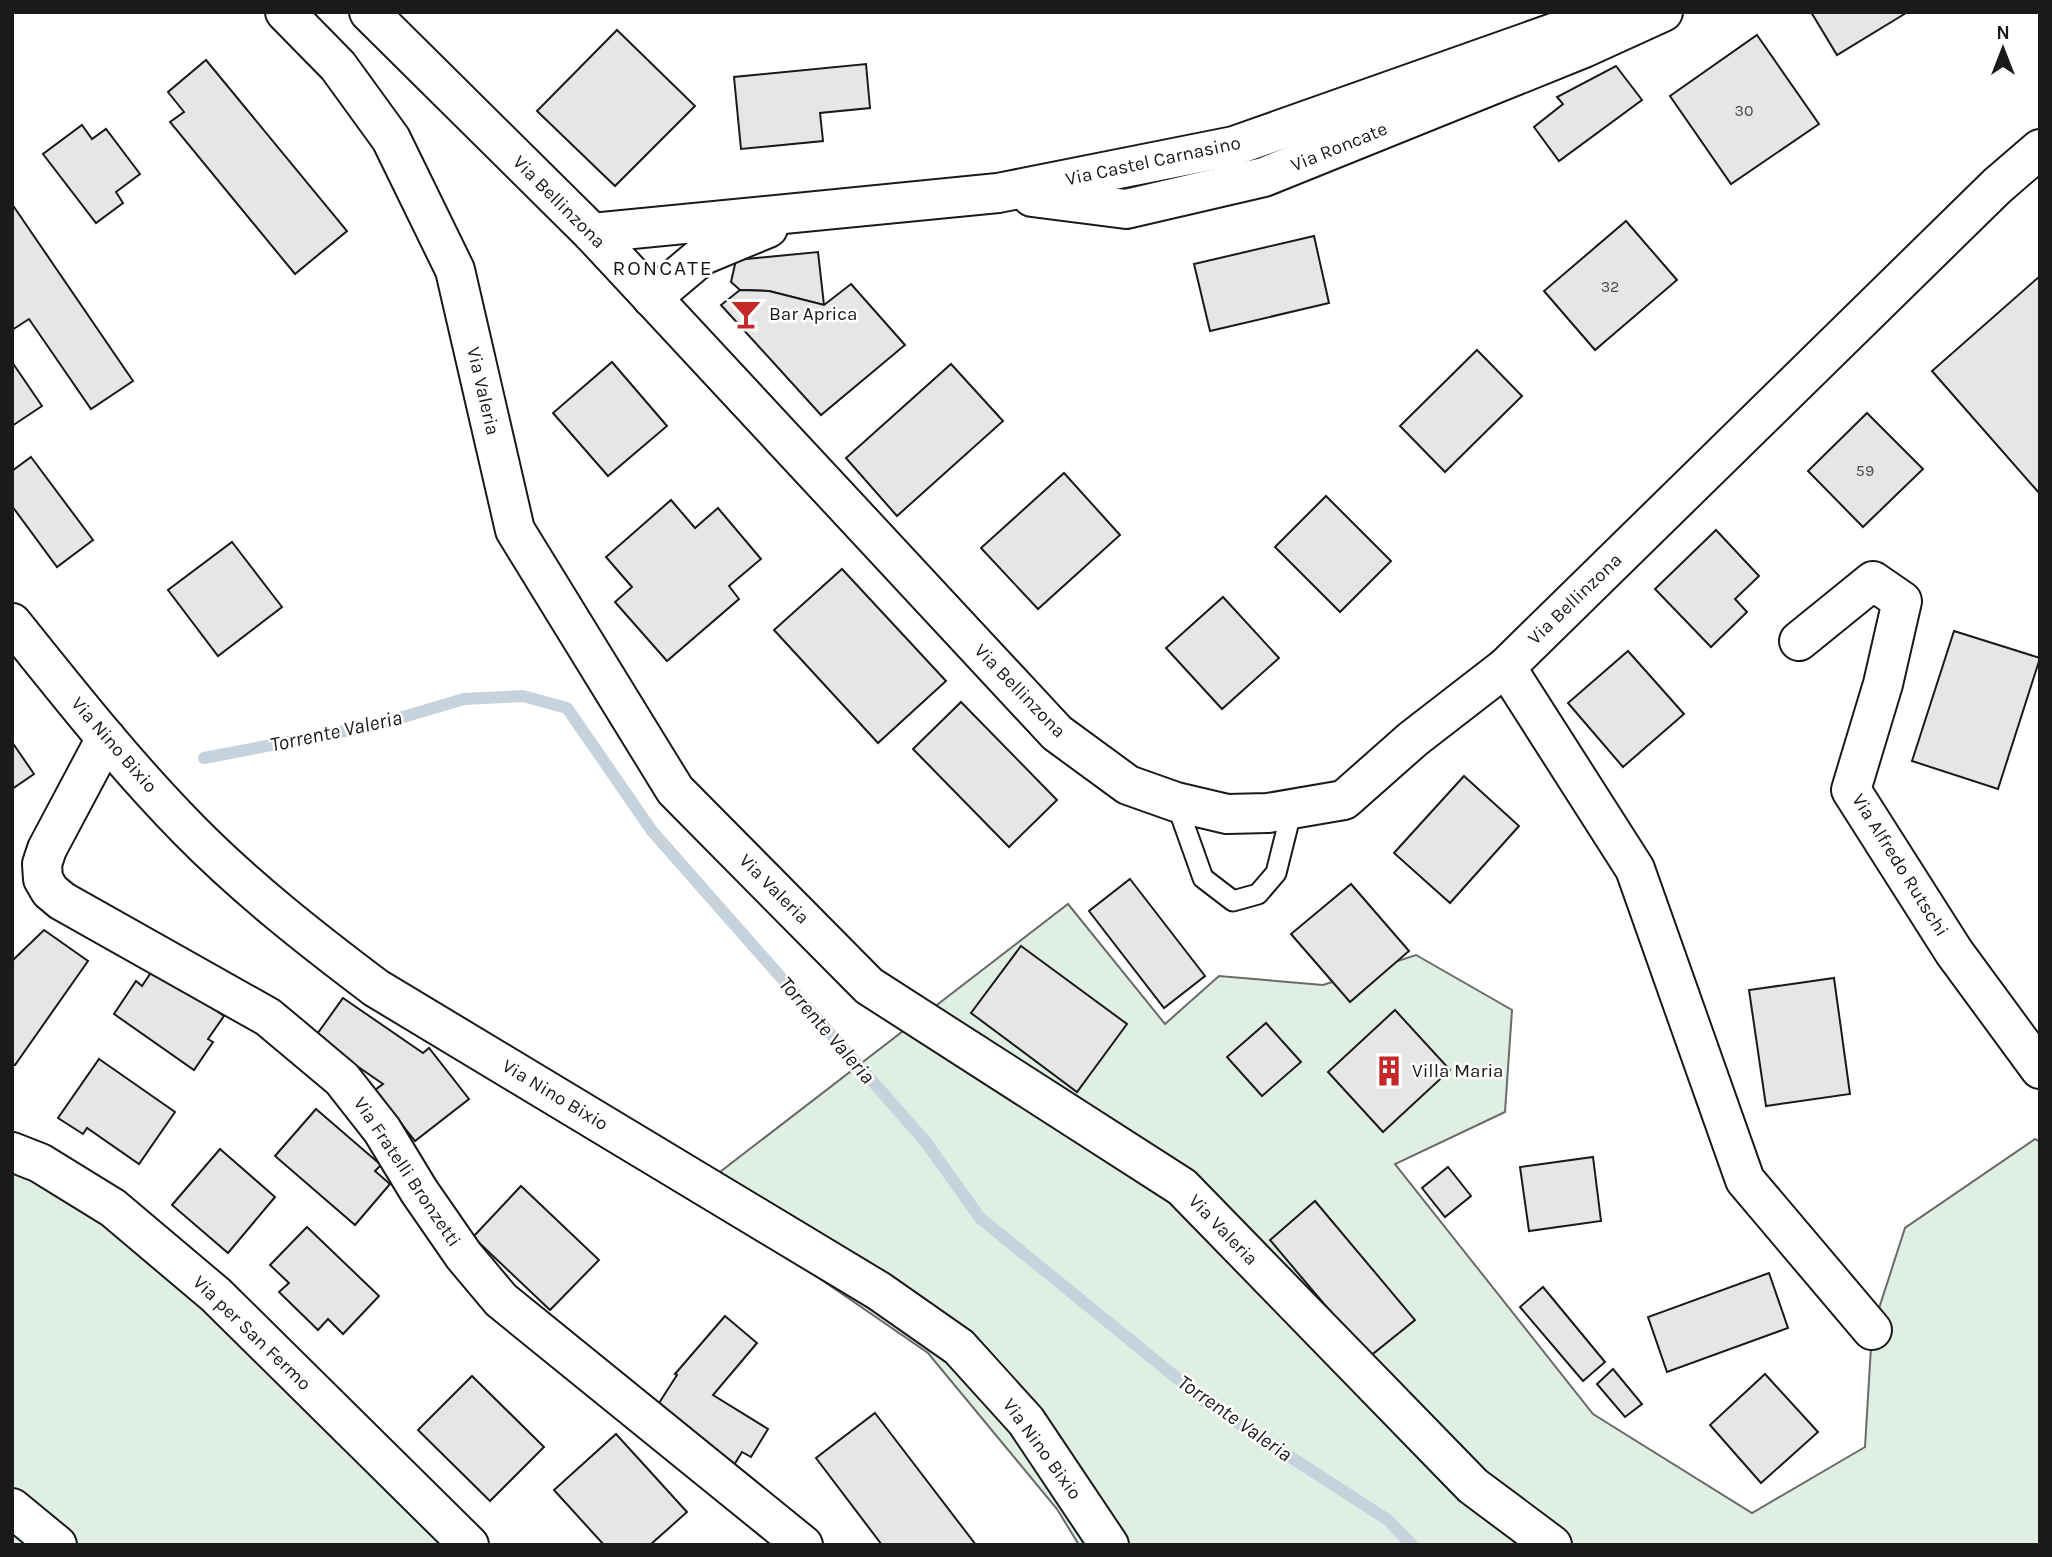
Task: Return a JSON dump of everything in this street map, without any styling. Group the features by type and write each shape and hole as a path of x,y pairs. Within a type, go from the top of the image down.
{"main road":[{"name":"Via Valeria","path":"285,12 338,66 391,139 455,270 515,530 675,790 869,985 1182,1187 1472,1486 1552,1545"},
{"name":"Via Bellinzona","path":"369,12 592,233 1057,733 1128,785 1176,803 1227,814 1268,813 1343,800 1413,739 1506,667 1997,186 2040,149"},
{"name":"Via Castel Carnasino","path":"592,233 998,193 1234,146 1576,25 1601,12"},
{"name":"Via Roncate","path":"998,193 1126,209 1264,177 1584,48 1663,12"},
{"name":"Via Castel Carnasino","path":"652,298 703,255 811,211"},
{"name":"Via Alfredo Rutschi","path":"1799,641 1873,581 1902,601 1883,684 1852,790 1954,952 2040,1069"},
{"name":"Via Nino Bixio","path":"12,623 106,738 173,813 302,933 376,988 879,1291 959,1347 1026,1421 1110,1545"},
{"path":"1506,667 1635,869 1745,1180 1872,1329"},
{"name":"Via Fratelli Bronzetti","path":"106,738 47,849 42,864 43,879 50,891 62,901 268,1017 342,1079 382,1130 419,1191 464,1256 501,1300 803,1545"},
{"name":"Via per San Fermo","path":"12,1152 40,1163 113,1208 216,1295 469,1545"},
{"path":"12,1508 57,1545"}],"lane":[{"path":"1176,803 1203,878 1233,901 1258,894 1276,873 1292,809"}],"green space":[{"path":"1068,904 1165,1024 1219,976 1323,985 1416,955 1512,1010 1505,1112 1395,1164 1593,1414 1752,1513 1865,1447 1872,1330 1905,1228 2035,1139 2040,1142 2040,1545 1079,1545 1057,1509 928,1353 694,1192"},
{"path":"12,1166 128,1231 452,1545 12,1545"}],"building":[{"path":"1811,12 1906,12 1906,13 1837,55"},
{"path":"617,30 695,106 615,186 537,111"},
{"path":"1757,35 1819,124 1731,184 1670,96"},
{"path":"206,60 347,231 295,274 170,122 184,112 168,92"},
{"path":"866,64 870,108 820,113 823,141 741,149 734,77"},
{"path":"1616,66 1642,100 1559,161 1534,127 1563,104 1557,97"},
{"path":"82,125 92,139 106,129 140,174 116,192 123,203 96,223 43,154"},
{"path":"12,204 133,381 91,409 29,319 12,330"},
{"path":"1626,221 1677,280 1595,350 1544,291"},
{"path":"1314,236 1329,303 1210,331 1194,264"},
{"path":"818,252 824,305 769,291 740,290 731,282 736,260"},
{"path":"2040,276 2040,494 1932,371"},
{"path":"851,284 905,345 821,415 721,305 740,290 769,291 824,305"},
{"path":"1477,350 1522,396 1445,472 1400,426"},
{"path":"12,362 42,406 12,426"},
{"path":"612,362 667,426 608,476 553,413"},
{"path":"951,364 1003,421 897,516 846,458"},
{"path":"1867,413 1923,469 1863,527 1808,471"},
{"path":"31,457 93,540 57,567 12,506 12,471"},
{"path":"1064,473 1120,535 1038,609 981,548"},
{"path":"1326,496 1391,561 1340,612 1275,547"},
{"path":"671,500 695,528 718,508 761,559 729,586 739,599 667,661 615,602 632,587 606,557"},
{"path":"1716,530 1759,576 1735,599 1747,612 1711,647 1655,589"},
{"path":"232,542 282,607 218,656 168,590"},
{"path":"842,569 946,681 878,743 774,630"},
{"path":"1223,597 1279,658 1222,709 1166,648"},
{"path":"1954,631 2040,658 1998,789 1912,761"},
{"path":"1628,651 1684,714 1623,767 1568,703"},
{"path":"961,702 1057,800 1009,847 913,749"},
{"path":"12,742 34,774 12,789"},
{"path":"1464,776 1519,826 1450,903 1394,853"},
{"path":"1130,879 1205,976 1164,1008 1089,911"},
{"path":"1351,884 1409,951 1350,1002 1291,934"},
{"path":"44,930 88,961 15,1065 12,1064 12,961"},
{"path":"1021,946 1127,1024 1077,1092 971,1013"},
{"path":"154,968 224,1016 208,1039 213,1042 194,1070 114,1014 136,981 142,986"},
{"path":"1834,978 1850,1094 1766,1106 1749,990"},
{"path":"343,998 423,1053 429,1048 469,1099 415,1141 375,1090 383,1084 315,1037"},
{"name":"Villa Maria","path":"1395,1010 1450,1070 1383,1132 1328,1072"},
{"path":"1266,1023 1301,1062 1262,1096 1227,1057"},
{"path":"99,1059 175,1112 139,1164 87,1128 83,1134 58,1118"},
{"path":"316,1109 381,1165 375,1171 390,1184 355,1225 275,1156"},
{"path":"220,1149 275,1197 228,1253 172,1205"},
{"path":"1593,1157 1601,1221 1529,1231 1520,1167"},
{"path":"1448,1167 1471,1196 1445,1217 1422,1188"},
{"path":"521,1186 599,1260 550,1310 473,1237"},
{"path":"1315,1201 1415,1320 1369,1357 1270,1240"},
{"path":"307,1227 379,1296 343,1334 328,1319 318,1330 279,1292 289,1283 270,1265"},
{"path":"1769,1273 1788,1328 1667,1372 1648,1317"},
{"path":"1543,1287 1605,1362 1583,1381 1520,1307"},
{"path":"725,1316 757,1343 713,1395 768,1429 751,1457 742,1452 734,1465 652,1414 677,1375 675,1374"},
{"path":"1613,1369 1642,1404 1625,1417 1597,1384"},
{"path":"1765,1374 1818,1432 1761,1483 1710,1425"},
{"path":"472,1376 544,1447 490,1501 418,1430"},
{"path":"875,1413 976,1545 882,1545 816,1458"},
{"path":"616,1434 687,1512 650,1545 604,1545 554,1490"}],"waterway":[{"name":"Torrente Valeria","path":"204,758 376,725 464,699 523,696 567,708 652,831 925,1141 980,1218 1210,1405 1388,1520 1412,1545"}],"place":[{"name":"Bar Aprica","path":"746,314"},
{"name":"Villa Maria","path":"1389,1071"}],"district":[{"name":"RONCATE","path":"663,268"}]}
